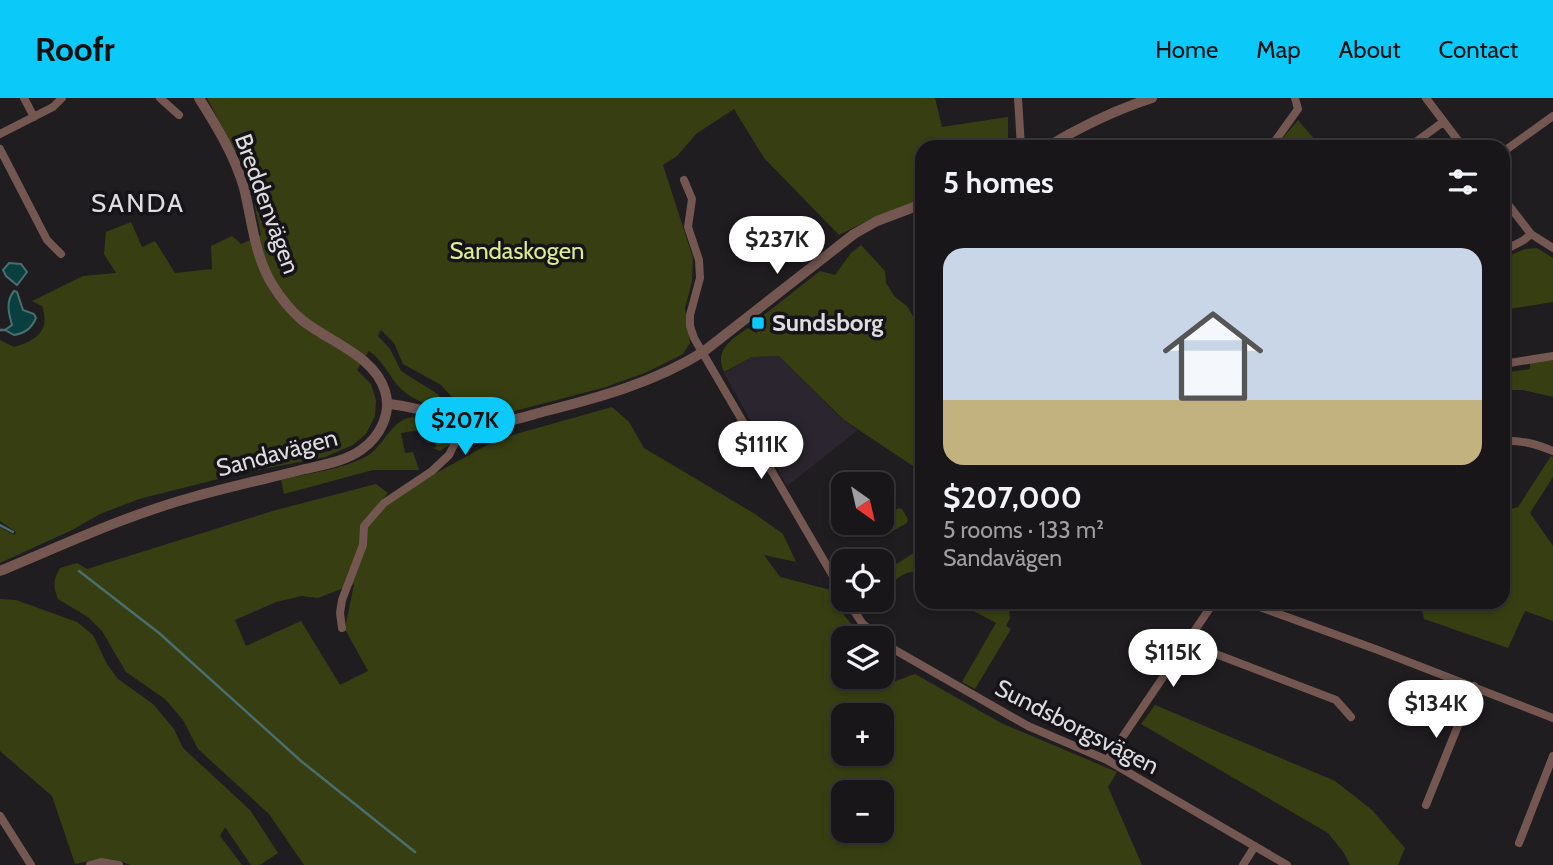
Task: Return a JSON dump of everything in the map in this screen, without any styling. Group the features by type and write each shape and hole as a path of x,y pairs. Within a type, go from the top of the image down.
{"street":[{"path":"24,98 34,117"},
{"path":"0,134 53,107 62,98"},
{"path":"160,98 179,115"},
{"name":"Breddenvägen","path":"199,98 235,164 244,187 253,237 270,281 286,305 300,319 370,365 381,380 387,404"},
{"path":"1018,98 1021,140"},
{"path":"1059,140 1114,111 1152,98"},
{"path":"1276,140 1298,109 1295,98"},
{"path":"1426,98 1457,140"},
{"path":"1510,147 1553,116"},
{"path":"1419,140 1443,122"},
{"path":"0,149 47,240 61,254"},
{"path":"684,180 692,199 688,227 699,260 700,278 692,306 690,326 831,572"},
{"path":"387,404 460,421 489,423 508,421 599,397 645,381 703,352 855,234 877,221 915,207"},
{"path":"1510,207 1531,234 1553,248"},
{"path":"1510,247 1531,234"},
{"path":"1510,363 1553,356"},
{"name":"Sandavägen","path":"0,571 118,523 191,497 347,457 360,451 374,439 384,423 387,404"},
{"path":"341,628 342,600 363,545 364,526 384,503 432,471 449,455 460,421"},
{"path":"1510,441 1537,444 1553,451"},
{"path":"1107,760 1209,609"},
{"path":"1265,609 1553,718"},
{"name":"Sundsborgsvägen","path":"855,612 865,626"},
{"path":"1187,643 1336,700 1351,717"},
{"name":"Sundsborgsvägen","path":"894,650 1028,726 1107,760 1287,865"},
{"path":"1426,805 1474,686"},
{"path":"1519,843 1553,756"},
{"path":"0,816 31,865"},
{"path":"1244,865 1255,846"},
{"path":"90,865 101,862 119,865"}],"shaded area":[{"path":"779,356 843,420 858,430 787,486 724,373 752,357"}],"green space":[{"name":"Sandaskogen","path":"207,98 935,98 942,127 1008,117 1008,140 915,140 915,202 839,235 764,158 734,109 696,134 677,156 663,165 693,258 692,281 685,308 690,343 683,354 647,372 606,387 499,415 462,408 441,385 403,364 394,343 381,330 378,336 390,349 401,371 436,393 456,413 406,394 379,359 369,351 357,370 371,384 376,400 375,416 366,434 353,445 325,457 242,473 139,499 100,514 0,563 0,527 14,535 16,532 0,521 0,340 14,347 40,333 45,322 42,306 32,301 83,276 116,273 104,254 106,232 131,222 142,247 155,241 175,273 212,269 211,246 232,236 241,244 261,235 244,167"},
{"path":"1298,120 1315,140 1281,140"},
{"path":"861,245 885,271 886,283 895,297 907,306 915,320 915,467 844,420 779,356 752,357 724,372 721,364 723,352 730,341 748,328 756,333 764,327 760,318 820,271 835,275 851,253"},
{"path":"1537,248 1553,258 1553,302 1510,309 1510,255"},
{"path":"1553,359 1553,397 1510,390 1510,372 1530,369 1530,362"},
{"path":"612,407 629,422 644,448 755,514 783,534 796,562 764,555 780,577 831,590 831,612 842,612 853,626 831,626 831,689 894,689 894,681 915,674 1001,723 1117,772 1108,787 1142,865 304,865 269,814 198,749 183,720 165,699 126,672 102,631 88,617 58,599 55,580 60,568 77,563 87,569 276,510 376,484 388,493 366,519 418,483 498,439","holes":["354,584 345,629 368,671 340,685 301,621 246,646 235,620 276,602 302,596 318,598"]},
{"path":"412,417 446,426 451,438 449,445 440,451 433,448 436,447 433,428 401,433 405,453 413,452 419,470 373,470 284,494 281,480 357,461 373,451 398,423"},
{"path":"1551,456 1553,457 1553,477 1530,513 1553,546 1553,621 1525,611 1508,648 1424,619 1422,609 1510,609 1510,509 1518,507"},
{"path":"902,509 908,519 907,523 894,530 894,511"},
{"path":"915,552 915,572 895,580 894,566"},
{"path":"0,599 16,600 77,622 93,635 107,664 118,679 153,704 174,729 183,748 250,810 278,853 260,865 251,865 225,827 220,836 242,865 130,865 103,859 75,864 52,796 0,751"},
{"path":"970,609 1009,609 1010,618 1006,626 1011,629 975,689 962,682 996,623"},
{"path":"1155,705 1335,781 1372,810 1405,848 1398,865 1350,865 1328,833 1141,724"}],"water":[{"path":"9,263 21,264 27,272 17,285 3,270"},
{"path":"14,291 17,292 23,310 34,314 36,318 27,330 14,335 5,330 12,325 9,304"}],"waterway":[{"path":"0,330 5,330"},
{"path":"0,525 13,532"},
{"path":"79,571 159,633 301,761 415,852"}],"place":[{"name":"Sundsborg","path":"758,323"}],"district":[{"name":"SANDA","path":"138,203"}]}
